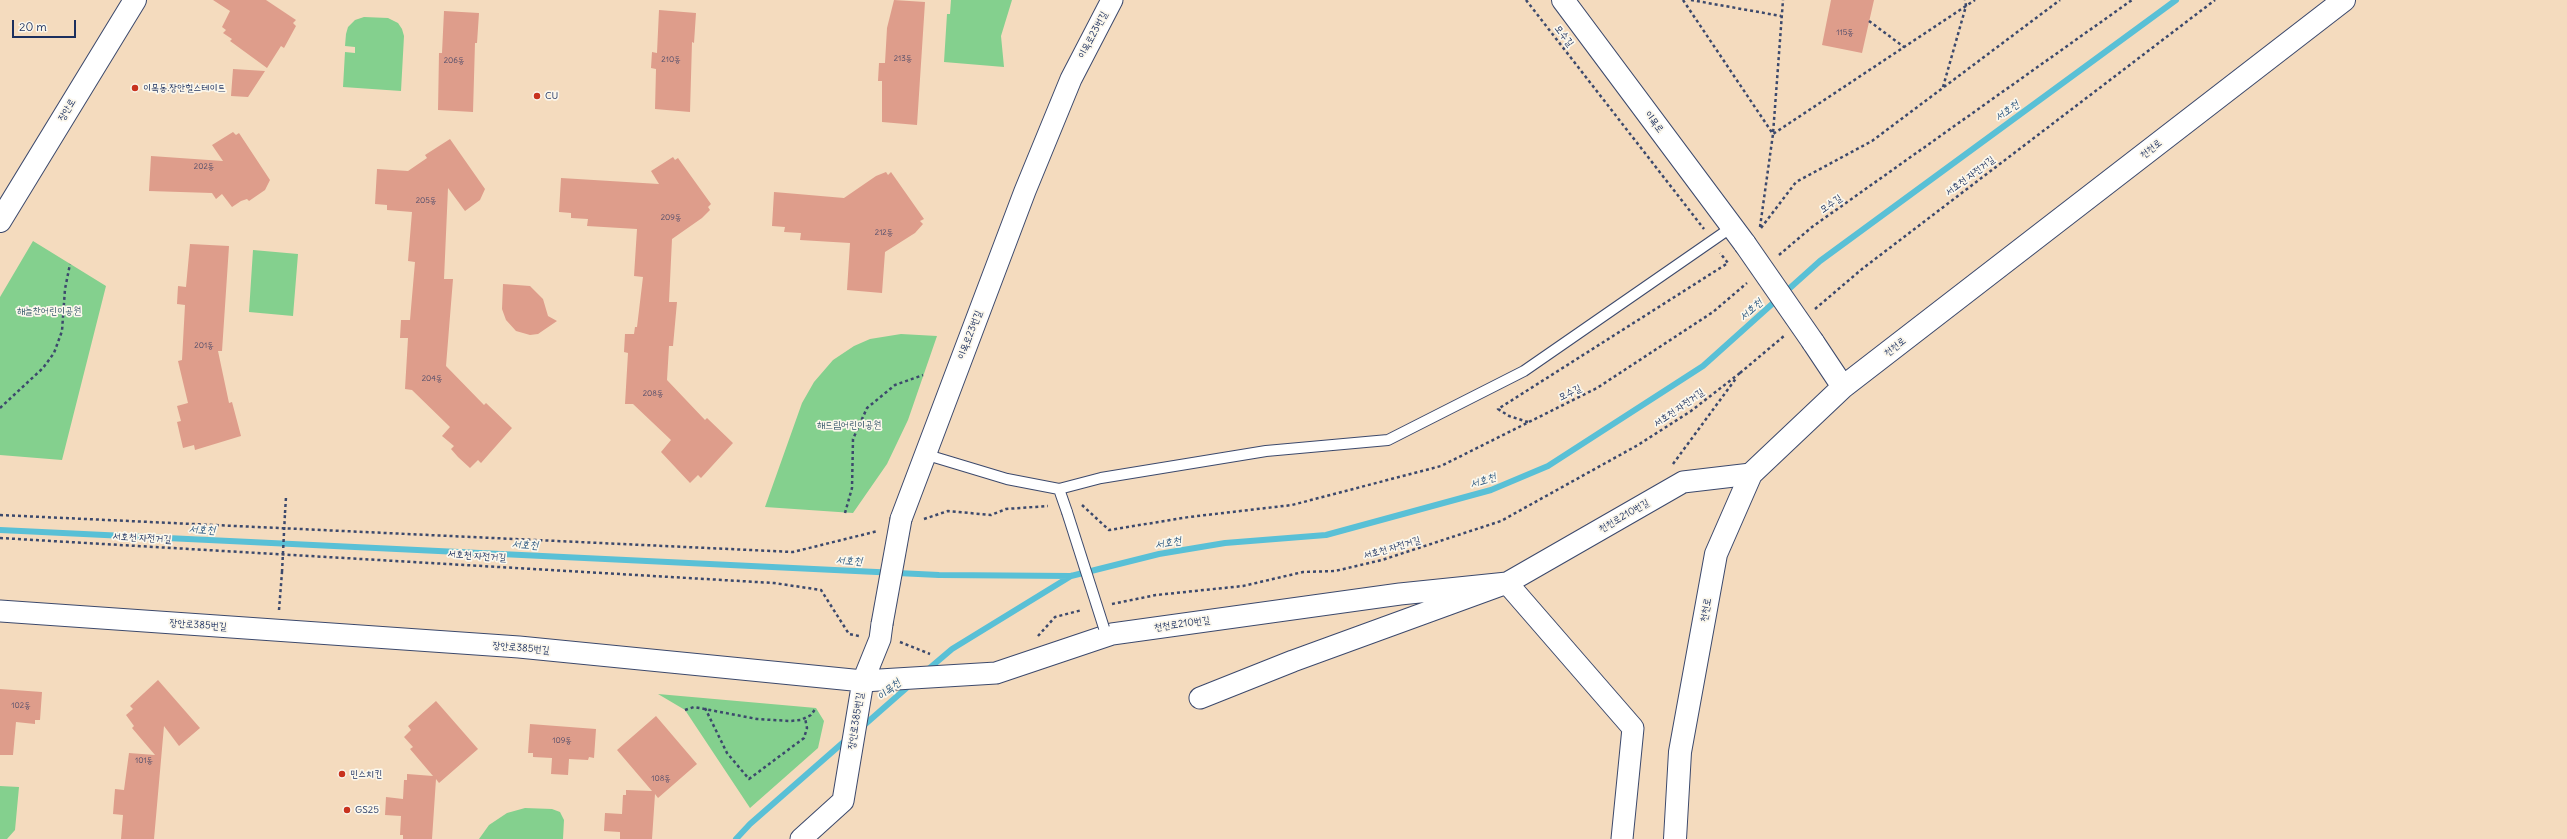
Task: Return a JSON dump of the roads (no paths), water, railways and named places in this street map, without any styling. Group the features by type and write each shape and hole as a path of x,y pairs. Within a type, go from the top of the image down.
{"street":[{"name":"장안로","path":"0,221 135,0"},
{"name":"이목로23번길","path":"863,681 881,631 910,520 924,454 1070,79 1112,0"},
{"name":"이목로","path":"1563,0 1739,236 1843,387"},
{"name":"천천로","path":"1675,839 1680,752 1716,554 1751,474 1843,387 2344,0"},
{"name":"천천로210번길","path":"1200,698 1292,661 1507,583 1683,482 1751,474"},
{"name":"천천로210번길","path":"863,681 996,673 1037,659 1106,632 1400,594 1507,583"},
{"path":"1507,583 1633,728 1622,839"},
{"name":"장안로385번길","path":"0,611 519,647 863,681 843,800 801,839"}],"lane":[{"path":"924,454 1007,479 1059,489 1101,478 1266,451 1388,440 1524,371 1739,236"},
{"path":"1059,489 1106,632"}],"waterway":[{"name":"서호천","path":"0,530 939,575 1071,576 1159,554 1225,543 1326,535 1491,490 1548,466 1703,366 1820,261 2176,0"},
{"name":"이목천","path":"925,672 952,649 1071,576"},
{"name":"이목천","path":"862,727 911,684"},
{"name":"이목천","path":"736,839 750,824 847,739"}],"place":[{"name":"이목동.장안힐스테이트","path":"135,88"},
{"name":"CU","path":"537,96"},
{"name":"민스치킨","path":"342,774"},
{"name":"GS25","path":"347,810"}],"park label":[{"name":"해늘찬어린이공원","path":"49,311"},
{"name":"해드림어린이공원","path":"849,425"}]}
